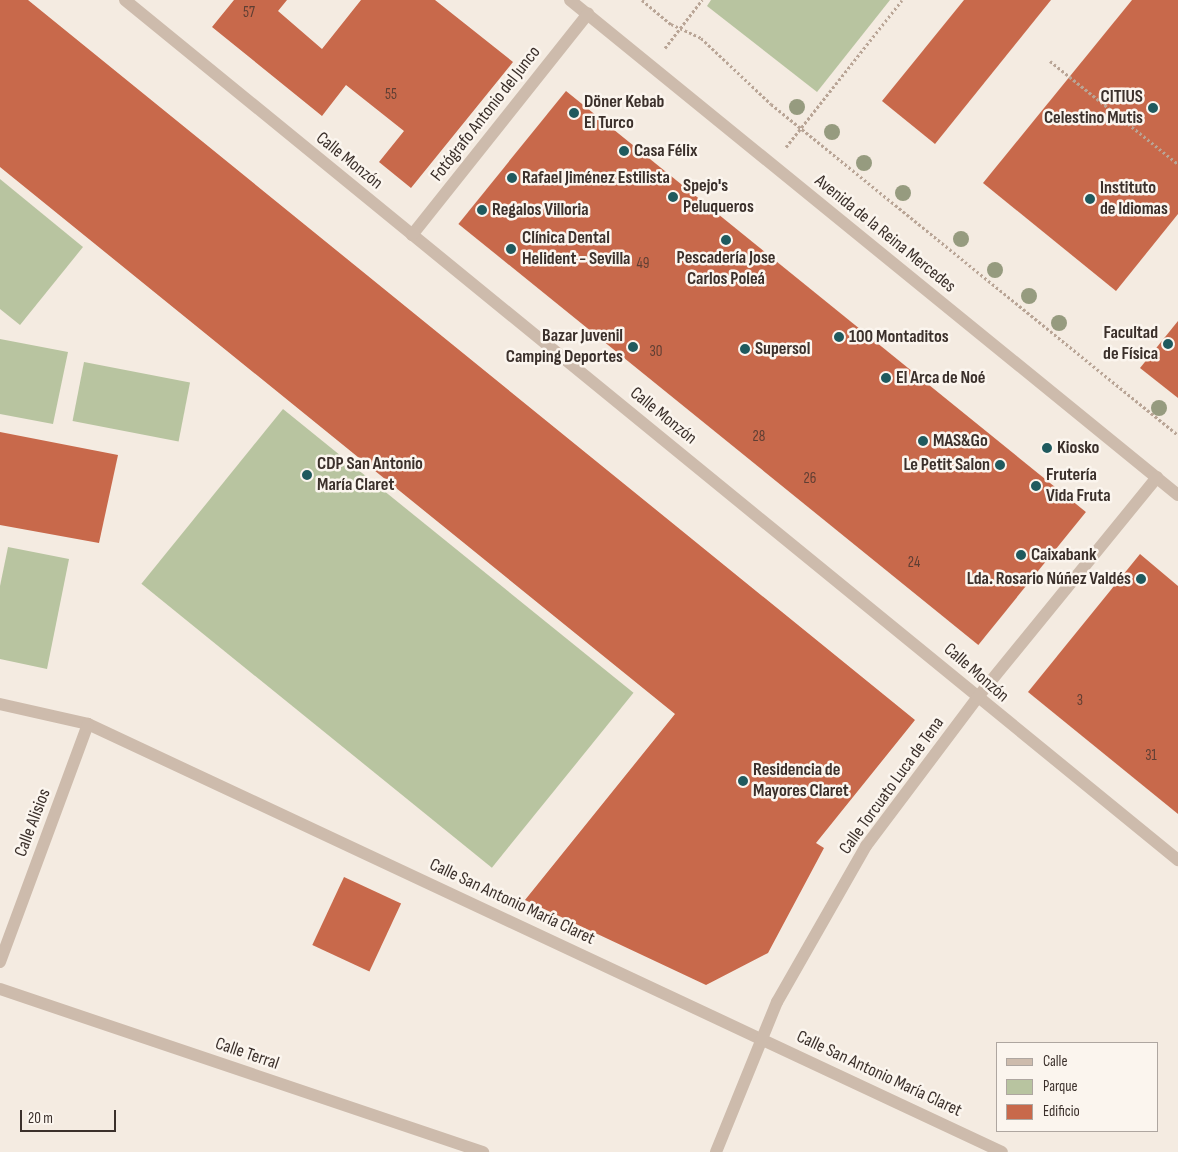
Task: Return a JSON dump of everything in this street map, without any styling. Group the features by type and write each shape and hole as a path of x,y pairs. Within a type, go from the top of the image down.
{"street":[{"name":"Calle Monzón","path":"125,0 977,698 1178,860"},
{"name":"Avenida de la Reina Mercedes","path":"570,0 1178,495"},
{"name":"Fotógrafo Antonio del Junco","path":"412,235 588,14"},
{"name":"Calle Torcuato Luca de Tena","path":"716,1152 777,1002 866,846 977,698 1157,477"},
{"name":"Calle San Antonio María Claret","path":"0,704 88,724 1002,1152"},
{"name":"Calle Alisios","path":"0,962 88,724"},
{"name":"Calle Terral","path":"0,989 483,1152"}],"path":[{"path":"642,0 681,28 701,38 801,128 1178,435"},
{"path":"651,66 702,0"},
{"path":"772,164 902,0"},
{"path":"1050,61 1178,164"}],"green space":[{"path":"711,0 890,0 817,92 707,6"},
{"path":"0,179 83,247 20,325 0,309"},
{"path":"0,339 68,352 53,424 0,414"},
{"path":"84,362 190,383 179,442 73,421"},
{"path":"283,409 633,693 492,868 141,584"},
{"path":"8,547 69,559 47,669 0,659 0,586"}],"building":[{"path":"0,0 28,0 915,720 816,843 824,848 768,953 706,985 525,900 675,714 0,167"},
{"path":"234,0 287,0 278,11 322,49 361,0 435,0 513,62 411,188 379,162 404,131 346,85 322,116 212,27"},
{"path":"964,0 1051,0 935,144 882,101"},
{"name":"Instituto de Idiomas","path":"1132,0 1178,0 1178,214 1116,291 983,183"},
{"path":"566,91 1086,512 978,645 458,224"},
{"name":"Facultad de Física","path":"1178,321 1178,398 1140,368"},
{"path":"0,432 118,455 99,543 0,525"},
{"path":"1140,554 1178,586 1178,814 1028,692"},
{"path":"344,877 401,904 369,972 312,945"}],"place":[{"name":"CITIUS Celestino Mutis","path":"1153,108"},
{"name":"Döner Kebab El Turco","path":"574,113"},
{"name":"Casa Félix","path":"624,151"},
{"name":"Rafael Jiménez Estilista","path":"512,178"},
{"name":"Spejo's Peluqueros","path":"673,197"},
{"name":"Instituto de Idiomas","path":"1090,199"},
{"name":"Regalos Villoria","path":"482,210"},
{"name":"Pescadería Jose Carlos Poleá","path":"726,240"},
{"name":"Clínica Dental Helident - Sevilla","path":"511,249"},
{"name":"100 Montaditos","path":"839,337"},
{"name":"Facultad de Física","path":"1168,344"},
{"name":"Bazar Juvenil Camping Deportes","path":"633,347"},
{"name":"Supersol","path":"745,349"},
{"name":"El Arca de Noé","path":"886,378"},
{"name":"MAS&Go","path":"923,441"},
{"name":"Kiosko","path":"1047,448"},
{"name":"Le Petit Salon","path":"1000,465"},
{"name":"CDP San Antonio María Claret","path":"307,475"},
{"name":"Frutería Vida Fruta","path":"1036,486"},
{"name":"Caixabank","path":"1021,555"},
{"name":"Lda. Rosario Núñez Valdés","path":"1141,579"},
{"name":"Residencia de Mayores Claret","path":"743,781"}]}
